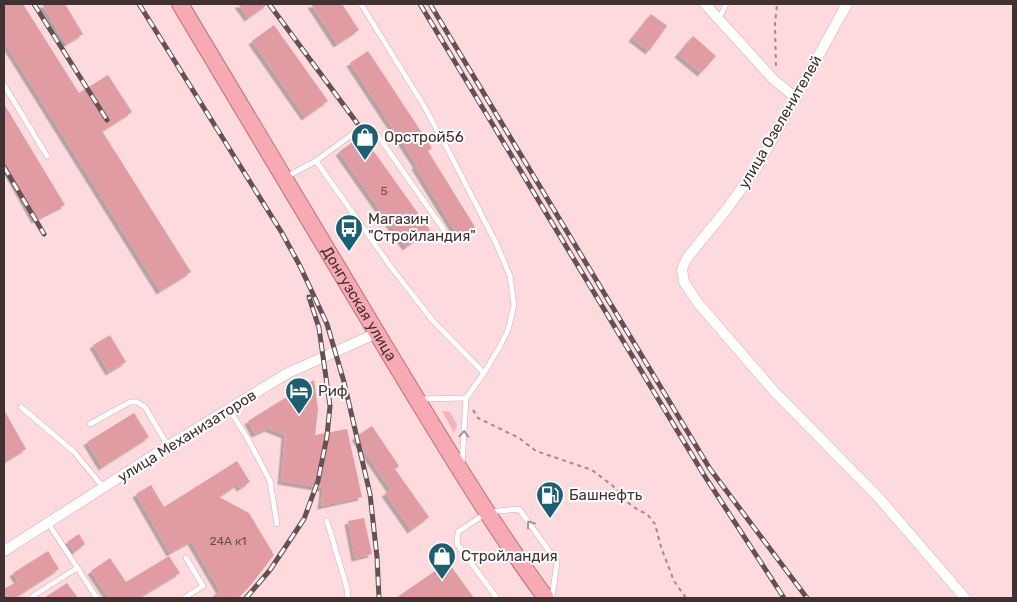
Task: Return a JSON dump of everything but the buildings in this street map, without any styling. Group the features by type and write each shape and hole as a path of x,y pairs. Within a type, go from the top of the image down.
{"highway":[{"name":"Донгузская улица","path":"180,4 417,399 519,561 546,598"}],"street":[{"path":"705,4 773,79 796,98"},
{"name":"улица Озеленителей","path":"847,4 757,167 726,210 686,258 682,269 684,282 698,303 773,390 879,498 965,598"},
{"name":"улица Механизаторов","path":"4,551 168,446 288,373 377,334"}],"lane":[{"path":"361,4 424,106 496,243 510,276 514,305 508,330 484,373 466,398 462,471"},
{"path":"719,19 726,4"},
{"path":"4,85 47,156"},
{"path":"283,178 316,161 362,128 369,128 374,130 444,230"},
{"path":"316,161 391,267 427,313 484,373"},
{"path":"417,399 466,398"},
{"path":"90,424 130,402 137,402 145,407 168,446"},
{"path":"21,407 74,452 103,488"},
{"path":"229,409 248,439 270,481 278,524"},
{"path":"497,598 457,544 458,532 488,512 519,509 557,562 552,598"},
{"path":"327,521 347,588 348,598"},
{"path":"48,523 96,598"},
{"path":"184,598 203,586 186,558"},
{"path":"33,596 77,568"}],"path":[{"path":"773,79 776,66 775,24 777,4"},
{"path":"466,398 478,418 519,438 536,450 592,470 613,486 627,502 647,514 655,524 661,547 674,581 686,598"}],"shaded area":[{"path":"442,411 450,412 457,425 454,433"}],"railway":[{"path":"34,4 107,120"},
{"path":"139,4 282,233 300,266 327,324 344,382 370,494 377,557 379,598"},
{"path":"269,4 357,123"},
{"path":"420,4 704,475 784,598"},
{"path":"430,4 710,469 807,598"},
{"path":"4,167 44,234"},
{"path":"246,598 270,570 304,519 318,481 327,436 330,406 319,328 309,297"}],"place":[{"name":"Орстрой56","path":"365,161"},
{"name":"Магазин \"Стройландия\"","path":"349,252"},
{"name":"Риф","path":"299,415"},
{"name":"Башнефть","path":"550,519"},
{"name":"Стройландия","path":"442,580"}]}
